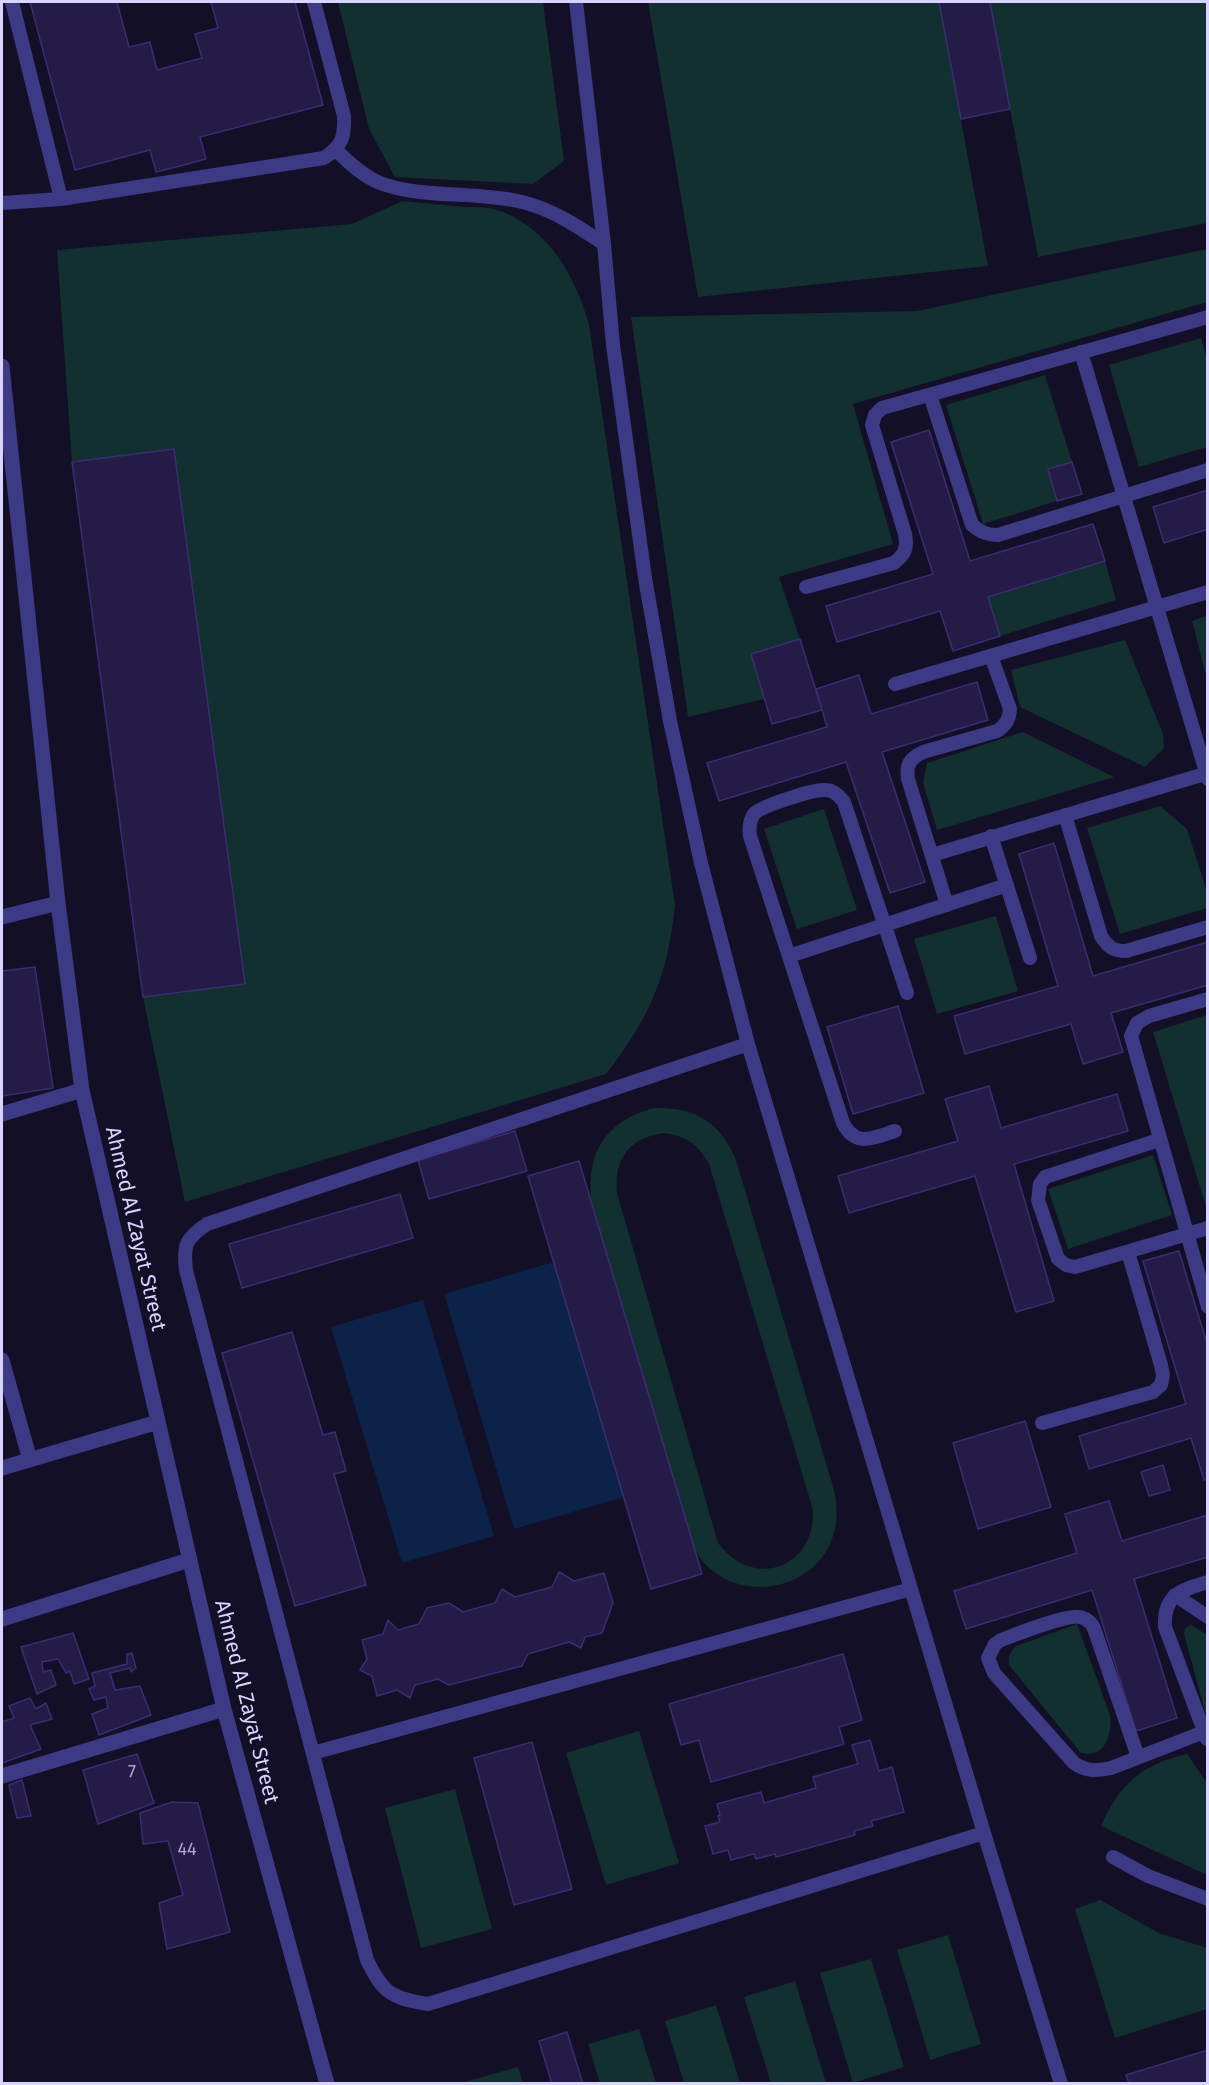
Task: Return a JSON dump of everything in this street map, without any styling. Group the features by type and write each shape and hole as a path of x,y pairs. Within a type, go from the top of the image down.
{"street":[{"name":"Ahmed Al Zayat Street","path":"2,366 58,903 82,1090 224,1709 327,2084"},
{"path":"2,917 58,903"},
{"path":"2,1114 82,1090"},
{"path":"2,1360 30,1460"},
{"path":"2,1468 158,1422"},
{"path":"2,1619 189,1560"},
{"path":"2,1776 224,1709"}],"lane":[{"path":"12,2 61,199"},
{"path":"2,203 61,199 324,159 336,150 345,133 344,116 314,2"},
{"path":"576,2 604,244 614,356 645,578 659,660 699,853 748,1044 1061,2084"},
{"path":"336,150 349,163 380,183 416,190 500,197 523,202 567,220 604,244"},
{"path":"806,587 894,562 903,555 907,545 905,534 872,425 875,415 882,408 1208,317"},
{"path":"932,855 1207,775 1081,352"},
{"path":"930,394 972,525 988,535 998,535 1208,470"},
{"path":"895,684 1208,592"},
{"path":"947,904 906,768 912,758 922,753 997,731 1006,725 1010,717 1010,709 991,656"},
{"path":"895,1131 870,1139 858,1139 849,1134 843,1122 750,837 749,824 754,814 764,807 827,789 837,794 844,802 907,993"},
{"path":"1065,815 1101,936 1106,945 1116,951 1126,951 1208,927"},
{"path":"991,837 1030,958"},
{"path":"789,956 1007,885"},
{"path":"1208,999 1149,1016 1137,1023 1131,1036 1208,1307"},
{"path":"748,1044 207,1224 191,1234 184,1251 186,1270 367,1960 379,1984 401,2000 428,2004 984,1833"},
{"path":"1160,1140 1045,1177 1037,1192 1038,1200 1058,1259 1066,1265 1075,1267 1208,1228"},
{"path":"1042,1423 1153,1392 1161,1386 1163,1375 1161,1365 1128,1252"},
{"path":"1137,1757 1096,1634 1090,1622 1084,1618 1070,1617 1001,1640 995,1644 988,1658 994,1673 1074,1763 1081,1768 1096,1771 1111,1768 1137,1757 1206,1735 1165,1627 1164,1616 1168,1604 1175,1595 1208,1582"},
{"path":"313,1753 911,1589"},
{"path":"1175,1595 1208,1617"},
{"path":"1113,1857 1149,1876 1208,1899"}],"green space":[{"path":"338,2 543,2 564,161 533,184 395,177 369,129"},
{"path":"648,2 939,2 988,266 698,297"},
{"path":"990,2 1207,2 1207,223 1038,257"},
{"path":"402,201 487,208 512,216 543,239 556,254 576,288 589,325 675,905 672,930 662,974 654,995 634,1034 606,1074 185,1202 143,997 72,462 57,250 352,224"},
{"path":"1207,249 1207,302 853,404 893,544 779,577 800,639 751,654 764,699 688,717 631,317 917,311"},
{"path":"1201,338 1207,360 1207,447 1139,467 1109,365"},
{"path":"1045,375 1072,462 1048,469 1057,501 983,524 946,405"},
{"path":"1105,561 1116,600 1000,636 988,597"},
{"path":"1208,616 1207,679 1192,621"},
{"path":"1125,640 1163,734 1164,748 1145,767 1020,707 1011,670"},
{"path":"1023,732 1114,777 937,830 923,783 927,763"},
{"path":"1160,806 1187,829 1207,892 1207,908 1120,934 1087,828"},
{"path":"824,809 857,910 797,929 764,829"},
{"path":"996,916 1018,991 937,1014 914,939"},
{"path":"1208,1015 1207,1210 1153,1032"},
{"path":"653,1108 668,1108 694,1114 714,1126 730,1147 736,1160 834,1490 836,1504 836,1524 830,1544 819,1561 805,1573 788,1582 769,1586 750,1586 732,1582 715,1573 701,1559 692,1543 591,1200 592,1167 602,1141 622,1121","holes":["664,1133 672,1134 696,1146 709,1164 813,1510 811,1530 804,1547 793,1559 779,1566 764,1569 748,1566 732,1557 718,1543 617,1193 618,1170 626,1152 641,1140"]},
{"path":"1153,1155 1172,1215 1068,1249 1048,1189"},
{"path":"1077,1624 1111,1723 1108,1738 1101,1750 1088,1754 1080,1752 1009,1665 1010,1655 1016,1646"},
{"path":"1191,1625 1207,1635 1207,1719 1184,1634 1185,1628"},
{"path":"639,1731 679,1863 606,1885 566,1753"},
{"path":"1187,1754 1207,1783 1207,1875 1101,1826 1116,1798 1134,1778 1145,1770 1171,1758"},
{"path":"455,1789 492,1929 421,1948 385,1808"},
{"path":"1100,1900 1159,1933 1207,1948 1207,2009 1115,2038 1075,1909"},
{"path":"948,1935 981,2044 930,2060 897,1950"},
{"path":"871,1959 904,2067 853,2083 820,1973"},
{"path":"795,1981 826,2083 771,2083 744,1997"},
{"path":"716,2005 740,2083 684,2083 665,2021"},
{"path":"639,2029 656,2083 600,2083 588,2044"},
{"path":"518,2067 523,2083 461,2083"}],"water":[{"path":"554,1262 624,1497 514,1529 444,1294"},
{"path":"423,1300 494,1536 402,1563 331,1327"}],"building":[{"path":"30,2 117,2 129,47 150,42 157,70 202,58 195,34 218,28 211,2 295,2 323,105 200,137 206,159 180,166 156,172 150,150 75,170"},
{"path":"939,2 990,2 1010,109 961,119"},
{"path":"929,430 970,561 1093,524 1105,561 988,597 1000,636 953,651 940,611 837,642 826,606 933,574 891,442"},
{"path":"174,449 245,984 143,997 72,462"},
{"path":"1072,462 1082,494 1057,501 1048,469"},
{"path":"1208,490 1208,529 1164,543 1153,507"},
{"path":"800,639 822,710 772,724 751,654"},
{"path":"859,675 871,714 977,682 988,720 882,752 925,882 890,893 846,762 719,801 707,763 827,727 816,689"},
{"path":"1054,843 1093,976 1208,942 1208,985 1111,1013 1123,1052 1083,1064 1071,1024 965,1054 954,1016 1058,986 1019,854"},
{"path":"35,967 53,1088 2,1096 2,971"},
{"path":"898,1006 924,1093 853,1114 827,1027"},
{"path":"989,1086 1001,1128 1117,1094 1128,1131 1014,1164 1054,1301 1016,1312 975,1176 849,1213 838,1176 958,1141 945,1099"},
{"path":"515,1131 527,1171 429,1199 418,1160"},
{"path":"579,1161 702,1574 651,1589 528,1176"},
{"path":"400,1194 413,1238 242,1288 229,1244"},
{"path":"1179,1251 1208,1347 1208,1479 1204,1480 1191,1438 1089,1469 1079,1436 1186,1404 1143,1261"},
{"path":"292,1332 323,1435 335,1432 346,1471 334,1474 366,1585 295,1606 222,1353"},
{"path":"1025,1421 1051,1507 978,1529 953,1443"},
{"path":"1163,1465 1170,1490 1149,1496 1141,1472"},
{"path":"1109,1501 1122,1541 1208,1515 1208,1557 1134,1579 1177,1718 1136,1731 1092,1590 966,1629 954,1591 1077,1553 1065,1514"},
{"path":"559,1572 574,1581 604,1573 613,1603 602,1633 585,1637 581,1648 569,1642 528,1654 522,1666 449,1685 438,1679 415,1685 410,1698 397,1690 377,1696 372,1676 360,1670 367,1659 362,1640 383,1634 388,1620 398,1630 419,1624 427,1608 449,1603 463,1612 495,1603 502,1589 515,1597 552,1587"},
{"path":"73,1633 89,1679 74,1684 70,1671 66,1673 58,1659 42,1662 43,1672 51,1670 56,1685 37,1694 21,1647"},
{"path":"132,1653 136,1668 131,1672 130,1668 110,1673 115,1690 140,1686 151,1715 99,1735 92,1714 108,1708 106,1697 94,1700 89,1689 95,1686 92,1673 127,1664 127,1654"},
{"path":"843,1654 862,1720 839,1727 844,1744 711,1782 699,1740 681,1745 669,1704"},
{"path":"30,1698 36,1709 46,1703 52,1719 30,1725 41,1749 2,1763 2,1722 14,1718 9,1706"},
{"path":"870,1740 879,1771 892,1767 904,1812 871,1821 873,1826 854,1831 855,1835 776,1857 775,1854 756,1859 754,1854 731,1860 728,1850 713,1854 705,1826 720,1822 717,1804 761,1792 764,1803 816,1788 813,1777 858,1764 852,1745"},
{"path":"532,1742 572,1889 514,1905 474,1758"},
{"path":"137,1754 154,1803 98,1824 83,1770"},
{"path":"22,1780 31,1816 17,1818 9,1785"},
{"path":"172,1802 198,1803 230,1932 167,1949 159,1903 183,1895 168,1841 143,1844 140,1813"},
{"path":"567,2032 583,2084 552,2084 539,2041"},
{"path":"1208,2050 1208,2084 1129,2084 1126,2075"}]}
